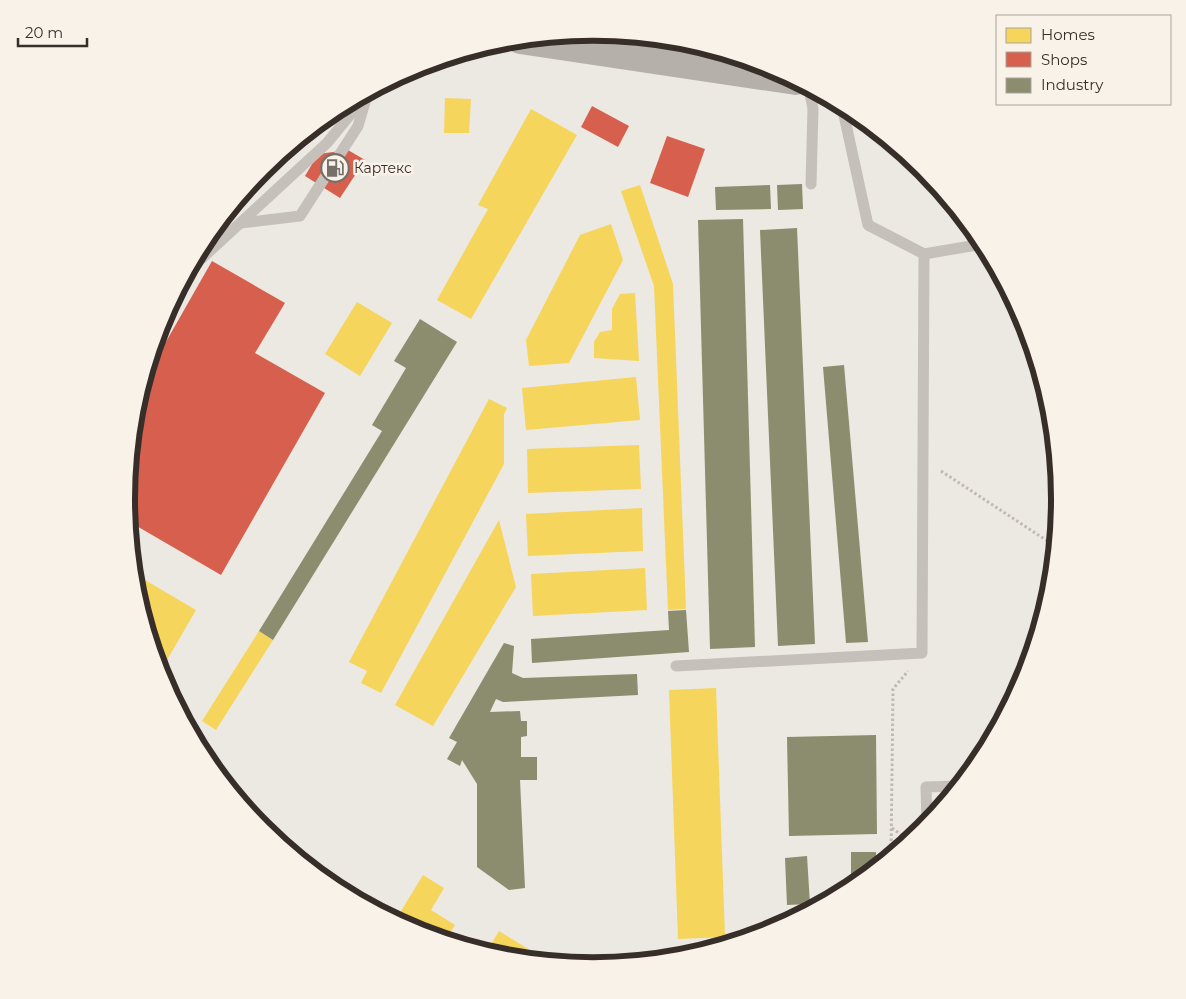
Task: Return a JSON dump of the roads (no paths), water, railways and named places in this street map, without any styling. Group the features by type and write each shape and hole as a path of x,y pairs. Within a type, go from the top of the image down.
{"street":[{"path":"545,44 771,77"},
{"path":"679,64 714,58"}],"lane":[{"path":"811,97 813,109 811,184"},
{"path":"241,223 300,216 358,126 365,102"},
{"path":"205,255 327,143 356,108"},
{"path":"844,116 868,225 924,254 974,245"},
{"path":"676,666 922,653 924,254"},
{"path":"927,814 926,787 950,786"}],"place":[{"name":"Картекс","path":"335,168"}]}
